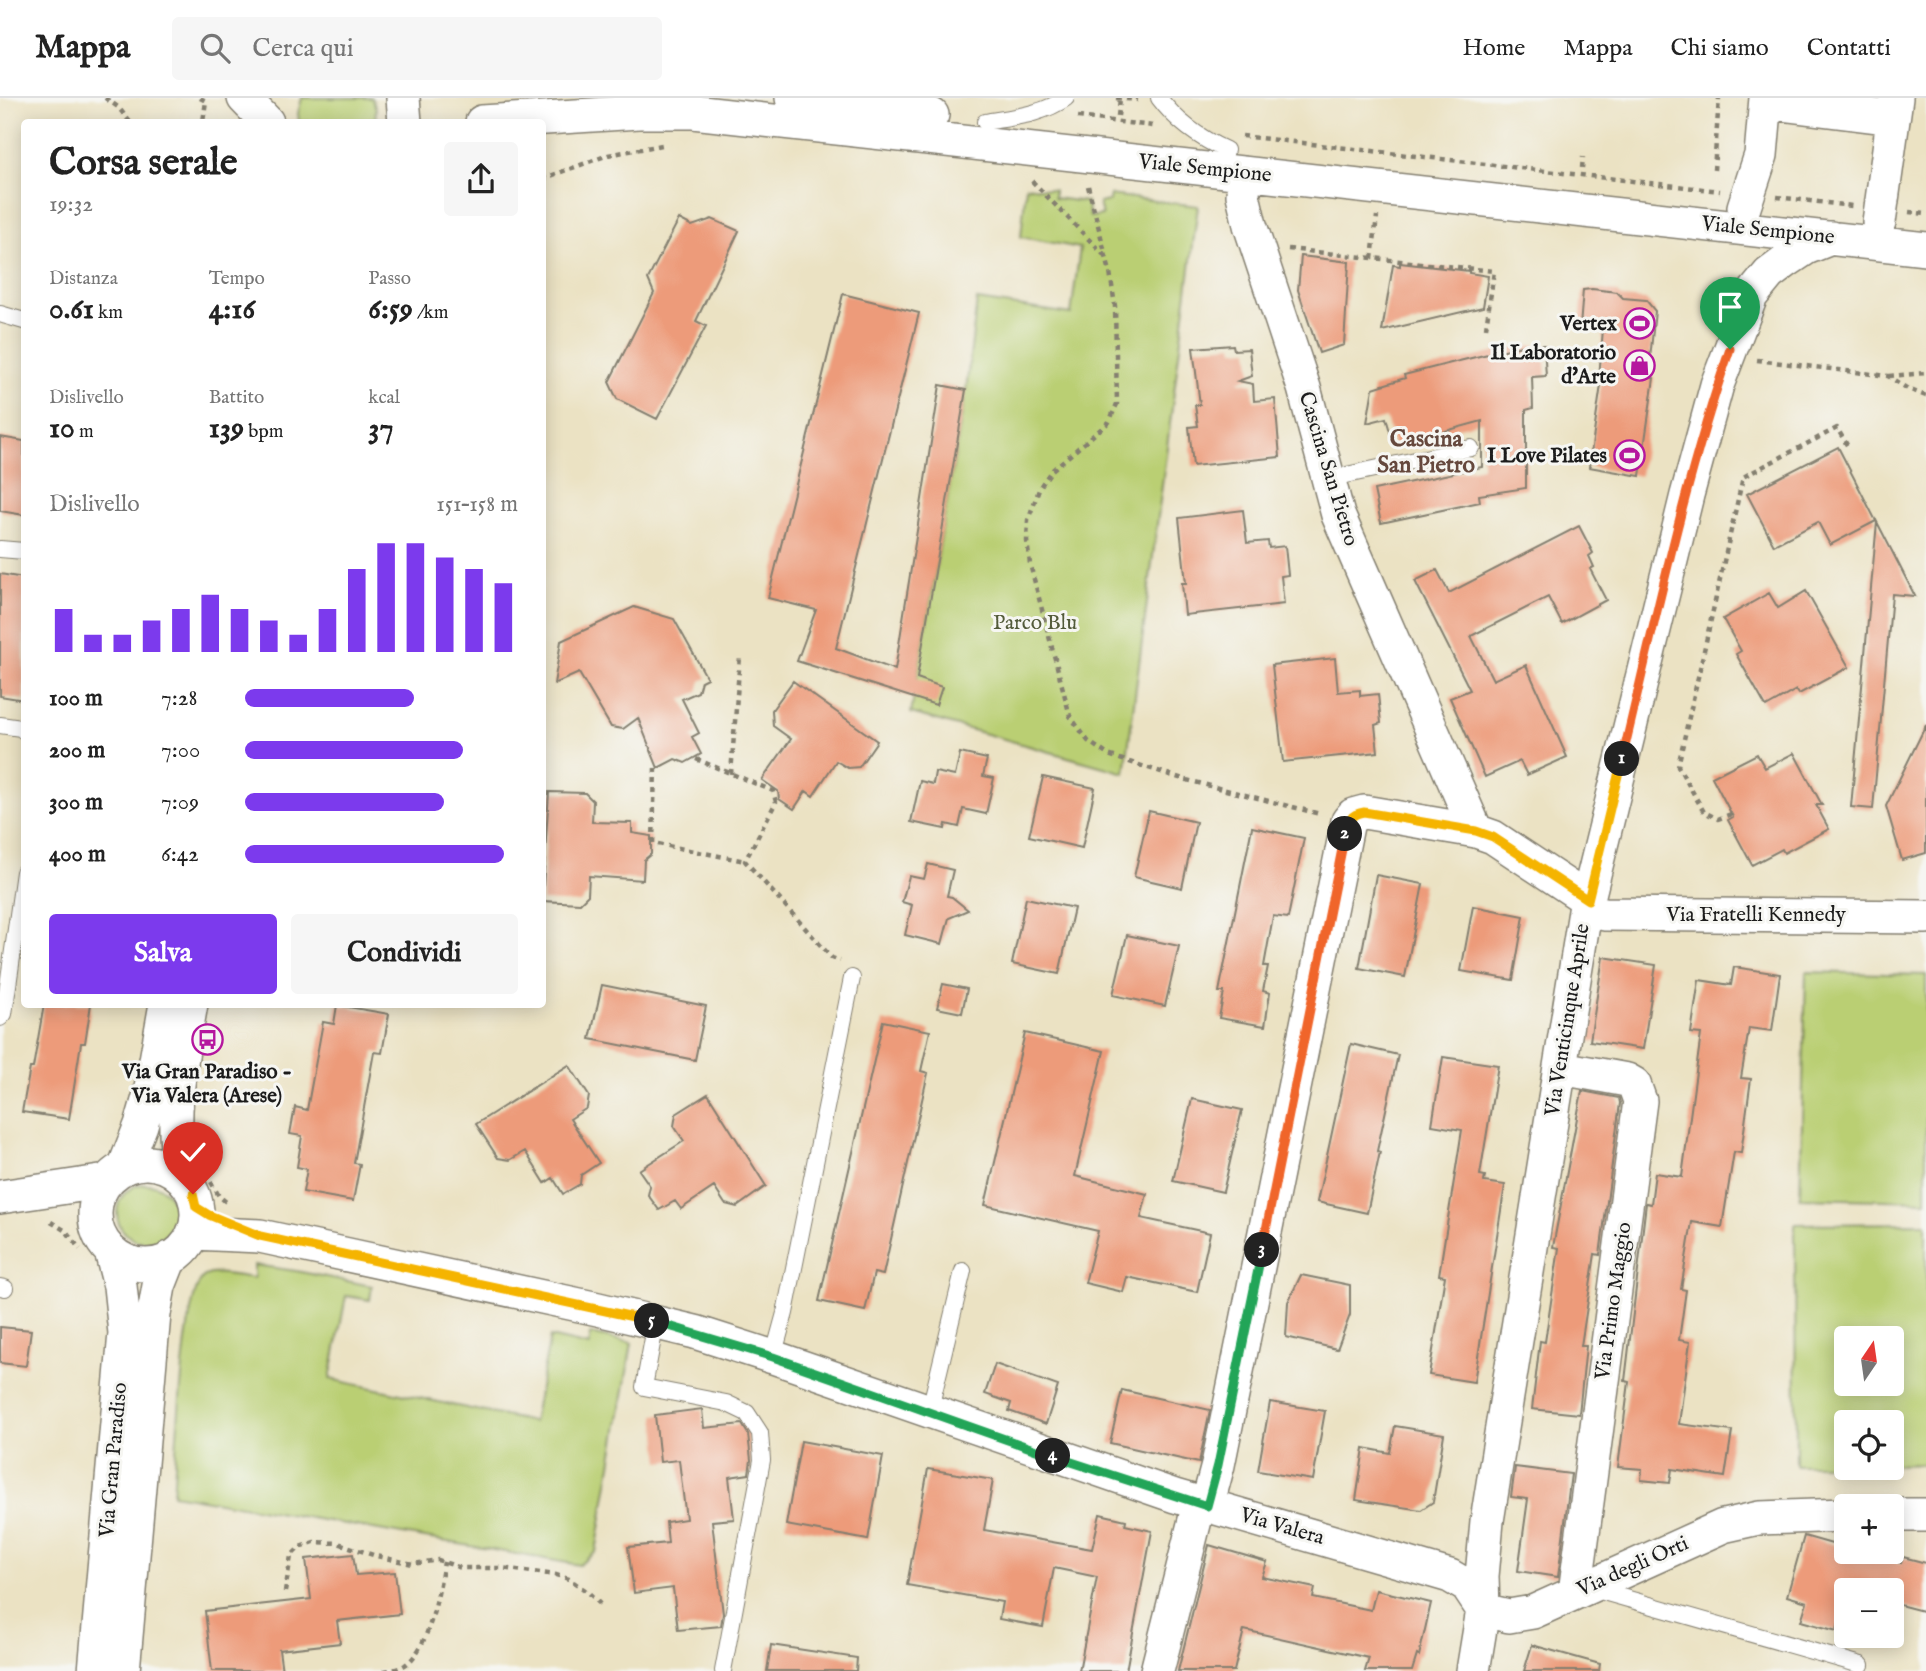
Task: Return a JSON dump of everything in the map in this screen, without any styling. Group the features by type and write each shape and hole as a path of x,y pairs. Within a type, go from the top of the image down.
{"street":[{"path":"244,98 264,119"},
{"path":"268,119 271,98"},
{"path":"403,98 405,119"},
{"name":"Viale Sempione","path":"792,98 985,122 1235,162 1926,249"},
{"path":"1747,201 1761,155 1766,100 1895,108 1880,215"},
{"name":"Viale Sempione","path":"529,119 639,112 693,113 1580,192 1747,201 1880,215 1926,227"},
{"name":"Cascina San Pietro","path":"1235,162 1250,225 1304,388 1345,532 1476,831"},
{"name":"Via Venticinque Aprile","path":"1483,1610 1482,1576 1487,1521 1586,906 1687,495 1717,385 1748,303 1758,286 1785,262 1806,248 1831,238"},
{"path":"1157,1671 1226,1426 1348,821 1353,815 1364,812 1476,831 1507,845 1586,906"},
{"name":"Via Fratelli Kennedy","path":"1586,906 1605,914 1926,917"},
{"path":"165,1008 150,1094 141,1125 115,1175 99,1194 94,1207 99,1234 111,1251 119,1258 150,1265 170,1258 186,1245 195,1199 174,1129 175,1098 190,1008"},
{"name":"Via Primo Maggio","path":"1561,1068 1627,1080 1634,1084 1640,1101 1581,1590"},
{"path":"0,1198 44,1192 115,1175 148,1163 171,1170 195,1199"},
{"path":"0,1198 64,1209 95,1221"},
{"name":"Via Valera","path":"195,1199 209,1215 260,1236 656,1322 773,1357 929,1413 1203,1505 1450,1576 1467,1586 1483,1610"},
{"name":"Via Gran Paradiso","path":"95,1671 125,1333 120,1286 111,1251"},
{"name":"Via Gran Paradiso","path":"122,1671 154,1314 159,1286 170,1258"},
{"name":"Via degli Orti","path":"1483,1610 1509,1616 1533,1612 1723,1526 1759,1518 1834,1515"},
{"path":"1904,1515 1926,1515"},
{"path":"1473,1671 1483,1610"}],"lane":[{"path":"985,122 1036,113 1066,98"},
{"path":"1153,99 1235,162"},
{"path":"0,314 21,320"},
{"path":"1328,479 1471,448"},
{"path":"0,549 21,551"},
{"path":"0,725 21,729"},
{"path":"0,1018 4,1014 21,893"},
{"path":"773,1357 785,1313 849,971"},
{"path":"929,1413 963,1271"},
{"path":"656,1322 644,1387 726,1404 747,1413 760,1433 762,1460 723,1671"},
{"path":"1581,1590 1861,1665"}],"path":[{"path":"105,98 118,107 128,119"},
{"path":"200,98 206,101 203,119"},
{"path":"1118,116 1118,98 1153,99"},
{"path":"1714,170 1719,98"},
{"path":"1036,113 1747,201 1880,215 1926,214"},
{"path":"546,178 608,155 673,143"},
{"path":"1582,167 1583,157"},
{"path":"1030,179 1104,256"},
{"path":"1088,186 1115,306 1117,404 1115,412 1100,431 1045,478 1028,520 1027,541 1030,564 1070,716 1088,741 1108,755 1183,779 1348,821"},
{"path":"1372,259 1377,211"},
{"path":"1280,248 1494,271 1486,328"},
{"path":"1745,359 1888,376 1926,373"},
{"path":"1888,376 1908,389 1926,396"},
{"path":"1731,814 1718,820 1704,812 1678,766 1743,477 1838,428 1847,445"},
{"path":"731,774 740,656"},
{"path":"696,759 773,791 776,802 745,861"},
{"path":"655,768 653,843 745,861 832,958 849,971"},
{"path":"195,1199 219,1196 233,1206"},
{"path":"285,1592 292,1556 300,1547 314,1542 338,1543 376,1556 412,1564 438,1560 461,1569 501,1568 556,1575 569,1579 600,1604"},
{"path":"384,1671 407,1664 423,1642 444,1562"}],"green space":[{"path":"302,98 372,98 376,109 375,119 299,119"},
{"name":"Parco Blu","path":"1026,186 1054,190 1054,198 1086,202 1090,217 1102,215 1099,203 1109,201 1110,195 1198,206 1125,773 911,713 966,390 977,300 1071,314 1080,248 1021,237"},
{"path":"1806,972 1926,975 1926,1201 1800,1198"},
{"path":"146,1184 157,1186 170,1197 175,1213 173,1224 162,1237 146,1242 135,1240 122,1229 117,1213 119,1202 130,1189"},
{"path":"1926,1223 1926,1464 1904,1465 1904,1410 1834,1410 1834,1465 1796,1465 1795,1224"},
{"path":"254,1265 372,1286 370,1300 346,1296 330,1379 533,1422 550,1337 589,1346 591,1334 632,1343 596,1552 579,1565 173,1494 186,1341 197,1287 205,1276 210,1274 254,1278"}],"building":[{"path":"679,219 692,226 712,219 739,231 696,321 706,326 657,419 617,399 609,382 654,293 648,279"},
{"path":"1301,256 1349,262 1344,345 1319,353 1298,290"},
{"path":"1400,263 1469,271 1488,276 1483,307 1382,331 1393,265 1400,266"},
{"path":"1583,290 1617,292 1623,298 1646,300 1655,311 1648,378 1654,378 1640,476 1589,467 1602,378 1599,378 1603,329 1580,327"},
{"path":"843,294 919,313 836,648 895,670 940,385 966,390 917,678 942,687 936,705 797,661 816,610 768,598"},
{"path":"1233,345 1234,350 1249,349 1252,376 1238,381 1253,384 1254,401 1275,399 1280,457 1193,466 1189,427 1198,426 1195,405 1200,405 1193,348"},
{"path":"1544,345 1546,376 1532,377 1533,408 1526,410 1526,488 1479,495 1480,502 1381,523 1374,490 1482,467 1482,421 1394,445 1386,418 1367,423 1373,388 1405,378 1404,375 1455,362 1521,346"},
{"path":"0,437 21,440 21,514 0,511"},
{"path":"1838,447 1876,521 1830,545 1818,522 1774,545 1747,494"},
{"path":"1243,510 1247,543 1268,541 1269,548 1285,546 1288,575 1281,576 1284,604 1185,615 1182,583 1186,583 1179,518"},
{"path":"1877,522 1915,596 1892,594 1873,809 1851,807"},
{"path":"1579,526 1593,553 1589,556 1594,567 1590,569 1606,600 1562,624 1548,597 1471,636 1493,680 1526,665 1567,757 1527,775 1520,761 1485,777 1450,698 1470,690 1415,581 1437,570 1449,593"},
{"path":"0,574 21,578 21,700 0,696"},
{"path":"1806,591 1849,667 1799,694 1796,690 1766,707 1736,654 1741,651 1723,619 1769,593 1778,608"},
{"path":"634,607 674,619 707,678 701,681 698,692 682,699 699,733 692,737 701,754 685,763 675,759 658,768 638,718 623,729 611,727 579,673 554,684 561,641"},
{"path":"1335,658 1338,692 1360,690 1360,696 1378,694 1381,723 1375,725 1378,752 1283,762 1272,665"},
{"path":"793,681 877,741 859,767 848,768 836,761 813,796 806,791 794,809 779,799 778,791 762,780 791,739 773,726 772,710"},
{"path":"1926,725 1926,853 1902,860 1886,806"},
{"path":"960,753 987,759 983,776 994,778 986,814 963,809 959,827 946,824 945,829 911,822 920,781 933,784 935,772 955,776"},
{"path":"1794,753 1822,805 1816,805 1829,829 1784,853 1782,849 1752,865 1728,820 1733,817 1712,777 1757,754 1765,768"},
{"path":"1043,777 1095,788 1082,848 1029,836"},
{"path":"549,792 585,793 593,801 592,822 632,823 632,833 651,836 651,854 644,860 643,880 589,876 588,895 580,903 546,901"},
{"path":"1149,811 1196,822 1182,888 1134,877"},
{"path":"1252,827 1304,838 1288,918 1273,916 1264,966 1268,966 1263,991 1270,993 1265,1026 1219,1018 1224,992 1219,992"},
{"path":"928,864 953,870 947,896 968,910 949,918 942,944 905,935 912,905 902,902 909,876 924,879"},
{"path":"1376,875 1423,884 1405,977 1359,968"},
{"path":"1026,898 1074,908 1059,974 1012,964"},
{"path":"1473,906 1524,916 1513,980 1461,971"},
{"path":"1127,935 1179,946 1165,1006 1113,995"},
{"path":"1603,957 1656,965 1643,1049 1590,1041"},
{"path":"1734,967 1780,974 1772,1031 1749,1028 1741,1078 1751,1079 1741,1153 1734,1152 1722,1227 1692,1222 1681,1289 1686,1290 1679,1340 1690,1342 1679,1424 1732,1431 1725,1477 1672,1469 1670,1483 1641,1480 1642,1469 1618,1467 1629,1382 1625,1381 1646,1203 1651,1204 1655,1173 1682,1177 1701,1034 1691,1033 1699,980 1731,985"},
{"path":"943,984 967,989 962,1013 937,1008"},
{"path":"602,985 706,1006 695,1060 590,1039"},
{"path":"43,1008 90,1008 85,1043 81,1043 69,1119 22,1112 30,1068 33,1068"},
{"path":"337,1008 389,1014 382,1053 374,1052 354,1163 360,1164 353,1201 303,1192 307,1169 297,1167 302,1136 290,1134 295,1107 307,1110 323,1022 334,1024"},
{"path":"883,1021 930,1031 921,1071 928,1073 883,1275 874,1273 865,1311 819,1301"},
{"path":"1025,1033 1104,1051 1075,1176 1147,1194 1141,1218 1210,1233 1197,1292 1127,1277 1123,1292 1085,1283 1098,1231 985,1205"},
{"path":"1351,1044 1398,1055 1377,1151 1380,1152 1367,1213 1317,1202"},
{"path":"1443,1057 1498,1065 1480,1175 1485,1176 1484,1182 1505,1185 1474,1382 1429,1375 1445,1276 1439,1275 1462,1130 1432,1125"},
{"path":"569,1065 589,1096 587,1108 570,1119 599,1163 581,1175 580,1184 563,1194 553,1178 545,1183 525,1151 510,1160 498,1158 476,1124"},
{"path":"1582,1091 1619,1098 1620,1103 1600,1255 1595,1254 1581,1346 1586,1346 1579,1414 1532,1409 1540,1341 1545,1342 1559,1248 1553,1247"},
{"path":"708,1094 766,1186 737,1207 725,1204 714,1187 681,1209 675,1201 659,1210 648,1195 650,1186 639,1170 684,1141 674,1126 676,1114"},
{"path":"1192,1099 1242,1110 1223,1192 1173,1181"},
{"path":"1301,1275 1350,1285 1350,1315 1337,1349 1286,1337 1288,1302"},
{"path":"0,1327 31,1330 26,1366 0,1363"},
{"path":"995,1364 1058,1386 1046,1424 1009,1411 1011,1403 985,1394"},
{"path":"1122,1390 1210,1410 1199,1463 1110,1443"},
{"path":"1270,1402 1325,1411 1313,1480 1258,1471"},
{"path":"702,1409 704,1428 742,1424 748,1434 751,1460 749,1474 729,1477 734,1519 712,1521 723,1614 721,1626 678,1630 673,1588 634,1593 628,1547 668,1543 666,1522 686,1519 679,1460 660,1462 655,1415"},
{"path":"1395,1426 1444,1434 1433,1502 1421,1510 1356,1500 1364,1448 1390,1453"},
{"path":"801,1441 883,1456 868,1540 786,1525"},
{"path":"1515,1467 1571,1474 1558,1577 1518,1571 1528,1499 1511,1497"},
{"path":"928,1469 993,1480 984,1530 1092,1549 1100,1514 1126,1520 1125,1525 1152,1531 1126,1671 1079,1671 1097,1577 1054,1568 1043,1627 999,1619 1002,1602 907,1585"},
{"path":"1804,1536 1834,1545 1834,1564 1904,1564 1904,1557 1926,1563 1926,1612 1904,1606 1904,1578 1834,1578 1834,1630 1801,1621 1807,1602 1787,1596"},
{"path":"1209,1545 1267,1562 1262,1577 1315,1588 1313,1598 1371,1610 1376,1590 1431,1603 1419,1656 1417,1655 1412,1671 1365,1671 1369,1658 1244,1630 1234,1671 1178,1671"},
{"path":"353,1554 356,1575 395,1572 400,1614 337,1621 340,1643 279,1650 282,1671 212,1671 205,1611 311,1599 306,1559"},
{"path":"771,1645 857,1658 856,1671 767,1671"},
{"path":"1532,1645 1600,1664 1599,1671 1524,1671"}],"place":[{"name":"Vertex","path":"1640,324"},
{"name":"Il Laboratorio d'Arte","path":"1639,365"},
{"name":"I Love Pilates","path":"1630,456"},
{"name":"Via Gran Paradiso - Via Valera (Arese)","path":"207,1040"}],"district":[{"name":"Cascina San Pietro","path":"1426,452"}],"route":[{"path":"193,1194 196,1207 260,1236 695,1332 1090,1469 1207,1506 1218,1465 1348,821 1353,815 1364,812 1476,831 1507,845 1588,900 1687,495 1717,385 1730,349"}]}
